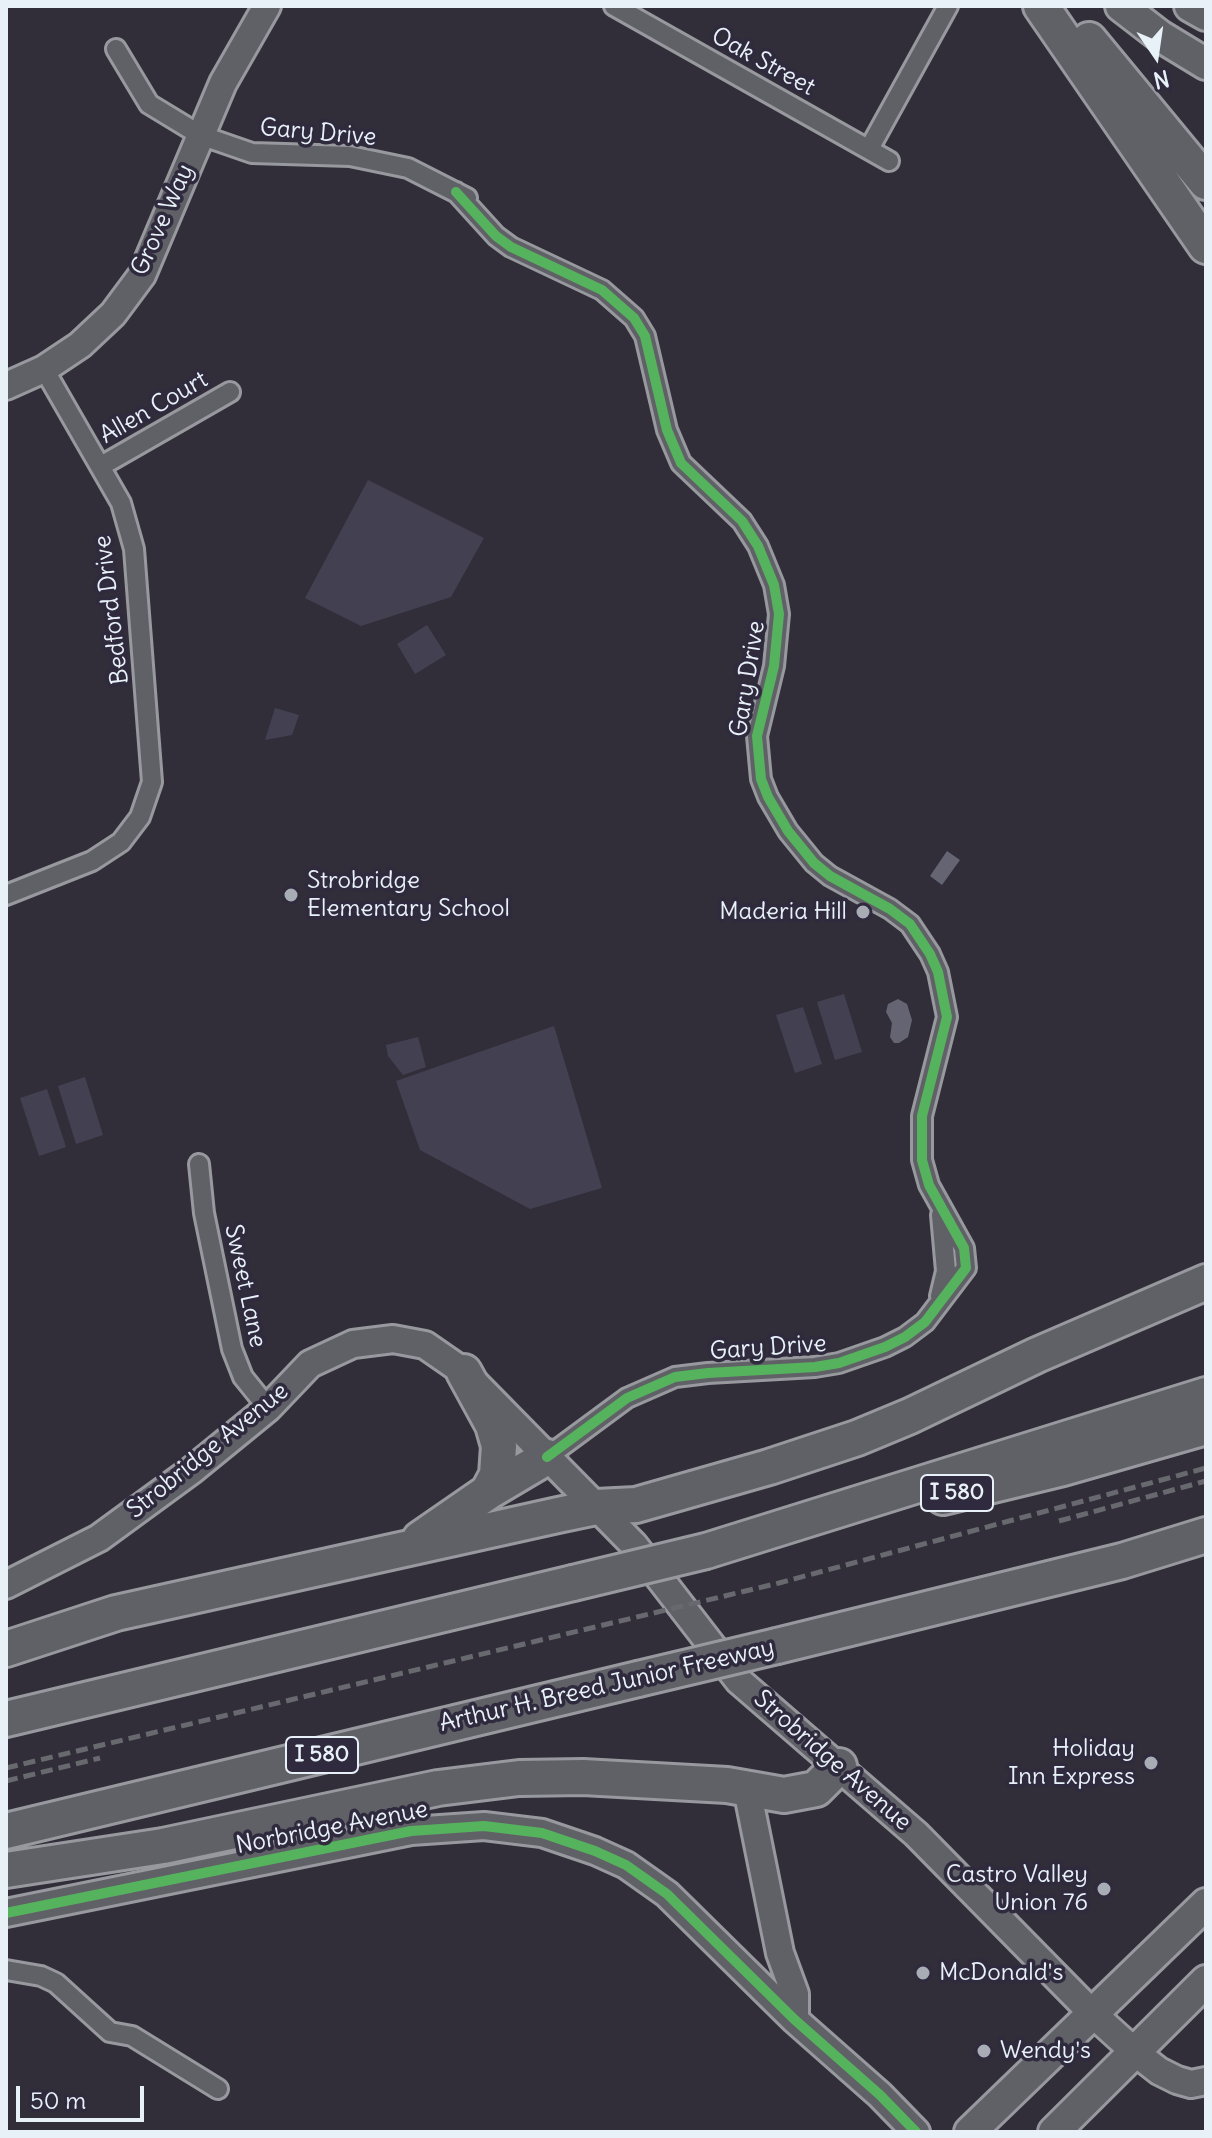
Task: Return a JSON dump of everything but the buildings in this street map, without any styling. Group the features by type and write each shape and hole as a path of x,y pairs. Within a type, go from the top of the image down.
{"highway":[{"path":"1041,6 1206,247"},
{"path":"1061,6 1206,182"},
{"path":"6,1649 116,1613 596,1507 636,1505 762,1470 857,1438 920,1412 1026,1360 1206,1282"},
{"path":"1061,1439 1144,1396 1206,1370"},
{"path":"464,1372 493,1425 499,1446 497,1475 488,1492"},
{"name":"I 580","path":"706,1551 1206,1395"},
{"name":"I 580","path":"6,1719 991,1486 1206,1427"},
{"path":"401,1552 488,1492 537,1446"},
{"name":"Arthur H. Breed Junior Freeway","path":"6,1831 1122,1561 1206,1535"},
{"path":"6,1870 163,1846 438,1788 519,1778 625,1778 727,1785 784,1795 816,1789 839,1766"}],"main road":[{"name":"Grove Way","path":"6,386 44,369 80,345 113,314 142,275 223,83 267,6"},
{"path":"1121,6 1160,36 1206,64"},
{"path":"1190,6 1206,15"},
{"name":"Strobridge Avenue","path":"6,1585 99,1538 192,1470 268,1408 310,1364 353,1344 393,1339 425,1345 464,1372 634,1545 739,1681 931,1848 1093,2014 1136,2053 1177,2080 1191,2084 1206,2081"},
{"path":"747,1789 777,1941 795,1994 795,2020 880,2095 916,2132"},
{"name":"Norbridge Avenue","path":"6,1913 411,1831 454,1826 514,1827 563,1839 595,1851 648,1879 795,2020"},
{"path":"970,2132 1206,1904"},
{"path":"1054,2132 1206,1981"}],"street":[{"name":"Oak Street","path":"614,6 889,161"},
{"path":"869,149 948,6"},
{"name":"Gary Drive","path":"116,49 149,104 200,135 252,153 350,156 408,168 456,192 496,236 602,290 634,318 645,336 660,405 681,463 742,521 753,536 767,564 777,600 779,629 774,666 757,736 761,779 780,819 807,855 830,876 890,909 910,924 934,963 944,996 947,1017 922,1116 920,1143 927,1179 964,1248 966,1268 925,1322 905,1337 839,1363 675,1377 653,1385 537,1446"},
{"name":"Bedford Drive","path":"6,895 92,861 121,842 140,817 152,782 134,549 121,503 44,369"},
{"name":"Allen Court","path":"101,466 230,392"},
{"name":"Sweet Lane","path":"199,1164 204,1213 232,1349 243,1377 268,1408"},
{"path":"6,1970 41,1976 56,1983 110,2032 132,2036 218,2089"}],"shaded area":[{"path":"368,480 484,538 451,597 361,626 305,598"},
{"path":"427,625 446,655 415,674 397,644"},
{"path":"275,708 299,715 292,735 265,740"},
{"path":"844,994 862,1052 835,1060 817,1002"},
{"path":"803,1007 822,1064 795,1073 776,1015"},
{"path":"554,1026 602,1188 530,1209 420,1150 396,1081"},
{"path":"418,1037 426,1067 403,1075 388,1056 386,1045"},
{"path":"85,1077 103,1135 76,1144 58,1086"},
{"path":"47,1089 66,1147 39,1156 20,1098"}],"water":[{"path":"947,851 960,860 942,885 930,876"},
{"path":"898,999 907,1004 912,1020 908,1037 894,1043 890,1037 892,1023 886,1012 888,1004"}],"railway":[{"path":"6,1768 779,1583 1206,1468"},
{"path":"1059,1521 1206,1481"},
{"path":"6,1781 100,1758"}],"cycle path":[{"path":"456,192 496,236 511,247 602,290 634,318 645,336 667,430 681,463 742,521 758,546 774,585 779,614 774,666 757,736 761,779 788,831 814,863 910,924 938,972 947,1017 922,1116 922,1160 929,1185 964,1248 966,1268 925,1322 885,1347 839,1363 815,1367 675,1377 627,1398 547,1457"},
{"path":"6,1913 411,1831 484,1826 542,1833 626,1865 667,1894 795,2020 880,2095 916,2132"}],"place":[{"name":"Strobridge Elementary School","path":"291,895"},
{"name":"Maderia Hill","path":"863,912"},
{"name":"Holiday Inn Express","path":"1151,1763"},
{"name":"Castro Valley Union 76","path":"1104,1889"},
{"name":"McDonald's","path":"923,1973"},
{"name":"Wendy's","path":"984,2051"}]}
